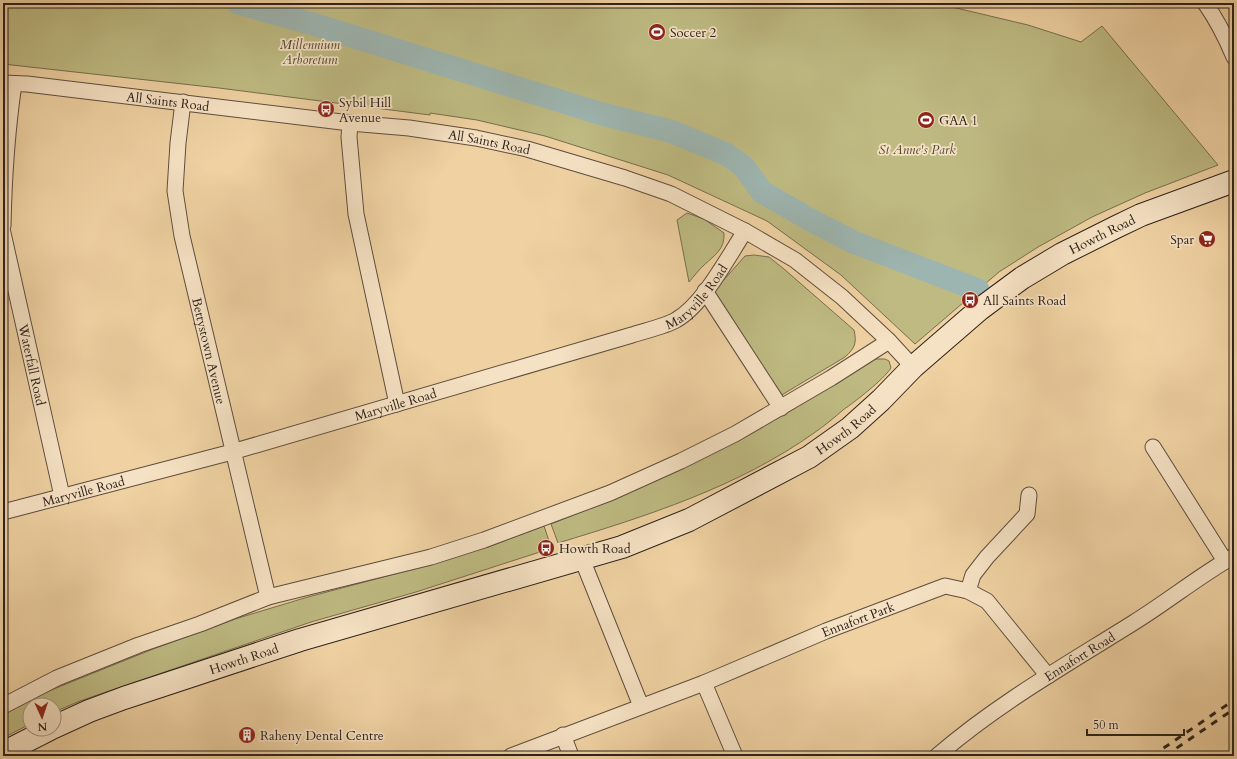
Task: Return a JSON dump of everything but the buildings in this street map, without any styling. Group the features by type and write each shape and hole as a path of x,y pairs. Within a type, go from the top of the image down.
{"main road":[{"name":"Howth Road","path":"62,723 89,711 124,698 300,640 582,559 622,546 689,520 809,457 850,428 881,400 913,367 980,309 1022,278 1062,254 1141,215 1234,180"},
{"path":"3,753 34,737"}],"street":[{"path":"1205,3 1216,18 1228,41 1234,57"},
{"path":"3,226 8,84"},
{"name":"All Saints Road","path":"8,84 27,84 350,123 409,128 476,138 527,149 625,178 671,194 745,231 800,265 842,297 913,367"},
{"name":"Bettystown Avenue","path":"183,102 178,143 175,191 182,236 232,452 268,597"},
{"path":"350,123 349,137 356,214 397,404"},
{"name":"Maryville Road","path":"3,512 232,452 676,321 689,310 705,291 745,231"},
{"name":"Waterfall Road","path":"3,233 62,496"},
{"path":"705,291 781,408"},
{"path":"3,706 57,678 268,597 431,557 538,521 610,493 681,461 735,434 781,408 888,341"},
{"name":"Ennafort Road","path":"937,756 983,720 1048,676 1134,622 1229,559 1153,447"},
{"path":"968,591 973,575 987,557 1027,514 1029,495"},
{"path":"582,559 641,706"},
{"name":"Ennafort Park","path":"511,756 563,735 704,683 826,631 945,586 968,591 987,602 1048,676"},
{"path":"704,683 735,756"},
{"path":"563,735 571,756"}],"green space":[{"name":"St Anne's Park","path":"3,3 935,3 1028,25 1081,42 1102,26 1218,165 1145,193 1092,217 1038,247 999,272 915,344 841,275 767,221 668,175 545,136 477,120 219,88 3,64"},
{"path":"687,213 704,219 724,233 721,248 689,282 677,220"},
{"path":"754,255 769,257 854,330 855,335 854,345 845,357 780,396 714,296 714,291 745,256"},
{"path":"874,359 885,359 889,361 891,368 862,396 818,430 785,452 754,469 691,498 658,511 558,543 551,524 682,468 725,447 782,416"},
{"path":"544,526 550,544 542,547 543,551 416,592 311,622 80,701 62,709 62,697 34,697 153,649 235,619 488,547"},
{"path":"22,703 22,728 3,738 3,713"}],"waterway":[{"path":"238,3 316,25 602,114 670,131 726,154 744,167 762,192 853,242 978,290"}],"railway":[{"path":"1152,756 1234,700"},
{"path":"1165,756 1234,709"}],"place":[{"name":"Soccer 2","path":"657,32"},
{"name":"Sybil Hill Avenue","path":"326,109"},
{"name":"GAA 1","path":"926,120"},
{"name":"Spar","path":"1207,239"},
{"name":"All Saints Road","path":"970,300"},
{"name":"Howth Road","path":"546,548"},
{"name":"Raheny Dental Centre","path":"247,735"}],"park label":[{"name":"Millennium Arboretum","path":"310,52"}]}
